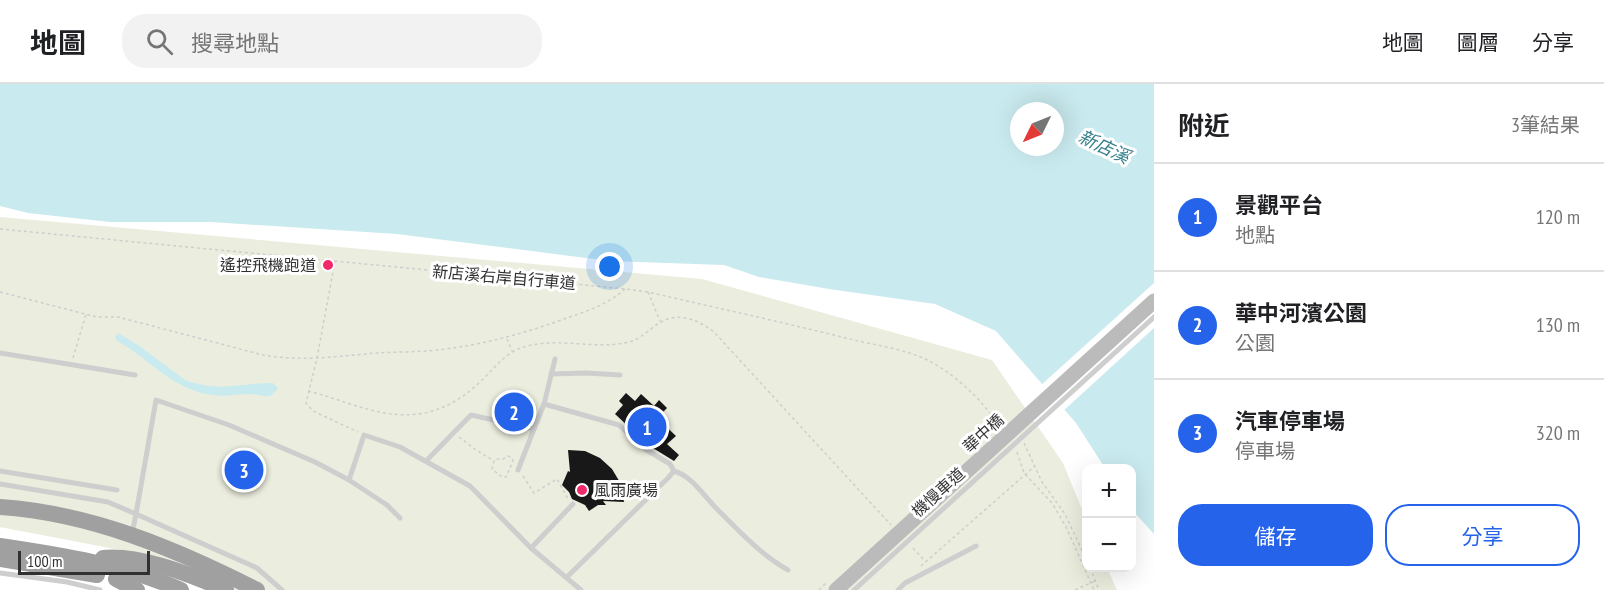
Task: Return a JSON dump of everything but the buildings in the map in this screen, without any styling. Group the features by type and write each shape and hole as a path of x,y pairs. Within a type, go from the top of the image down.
{"highway":[{"path":"0,507 71,517 117,530 159,545 256,590"},
{"path":"0,546 138,574 181,590"},
{"path":"81,561 107,557 137,561 193,576 225,590"},
{"path":"0,559 116,579 148,590"},
{"path":"116,579 137,590"}],"main road":[{"name":"華中橋","path":"836,590 1154,302"},
{"name":"華中橋","path":"848,590 1154,311"}],"lane":[{"name":"機慢車道","path":"829,590 1154,297"},
{"name":"機慢車道","path":"854,590 1154,317"},
{"path":"0,353 135,375"},
{"path":"518,470 543,404 555,359"},
{"path":"551,374 620,375"},
{"path":"132,536 156,400 229,425 315,462 349,480 387,505 400,518"},
{"path":"543,404 619,425 645,449 670,464 674,471 682,473 696,485 742,534 788,570"},
{"path":"426,461 471,415 534,429"},
{"path":"349,480 364,435 400,447 470,486 531,548 581,590"},
{"path":"0,471 117,490"},
{"path":"567,577 674,471"},
{"path":"0,484 108,502 257,568 282,590"},
{"path":"531,548 573,504"},
{"path":"898,590 905,583 976,546"},
{"path":"0,573 67,582 100,590"}],"path":[{"name":"新店溪右岸自行車道","path":"0,229 648,292 787,323 911,354 932,362 959,381 1002,429"},
{"path":"335,261 306,403 313,411 364,435"},
{"path":"0,292 97,317 118,317 263,356 317,358 428,351 484,343 582,314 618,297 626,289"},
{"path":"648,292 660,322"},
{"path":"72,365 86,314"},
{"path":"308,391 381,413 420,414 449,405 464,397 513,352 524,346 541,344 595,346 627,342 660,322 672,318 684,318 704,325 714,333 895,529"},
{"path":"506,337 513,352"},
{"path":"996,421 1004,426"},
{"path":"454,432 472,448 494,461"},
{"path":"1021,436 1042,482 1065,514 1082,550"},
{"path":"1013,446 1024,473 1057,510 1094,590"},
{"path":"508,456 512,458 513,461 506,477 502,477 492,469 494,461 508,456"},
{"path":"917,568 1024,473 1035,466"},
{"path":"518,470 534,493 556,479 567,499 573,504"},
{"path":"911,546 926,562"},
{"path":"1092,572 1099,590"},
{"path":"1075,590 1096,581"}],"green space":[{"path":"0,217 702,279 992,360 1063,463 1082,509 1082,572 1109,572 1117,590 227,590 146,555 0,527"}],"water":[{"name":"新店溪","path":"0,84 1154,84 1154,534 1136,514 1136,464 1102,464 1076,423 996,331 935,304 759,277 724,265 610,261 397,234 211,222 110,222 28,213 0,206"},
{"path":"118,333 185,380 220,387 273,383 278,388 269,396 250,394 218,396 199,392 174,381 117,341 115,337"}],"pier":[{"path":"1154,283 1154,328 1062,412 1040,386"}],"place":[{"name":"遙控飛機跑道","path":"328,265"},
{"name":"華中河濱公園","path":"514,412"},
{"name":"景觀平台","path":"647,427"},
{"name":"汽車停車場","path":"244,470"},
{"name":"風雨廣場","path":"582,490"}]}
